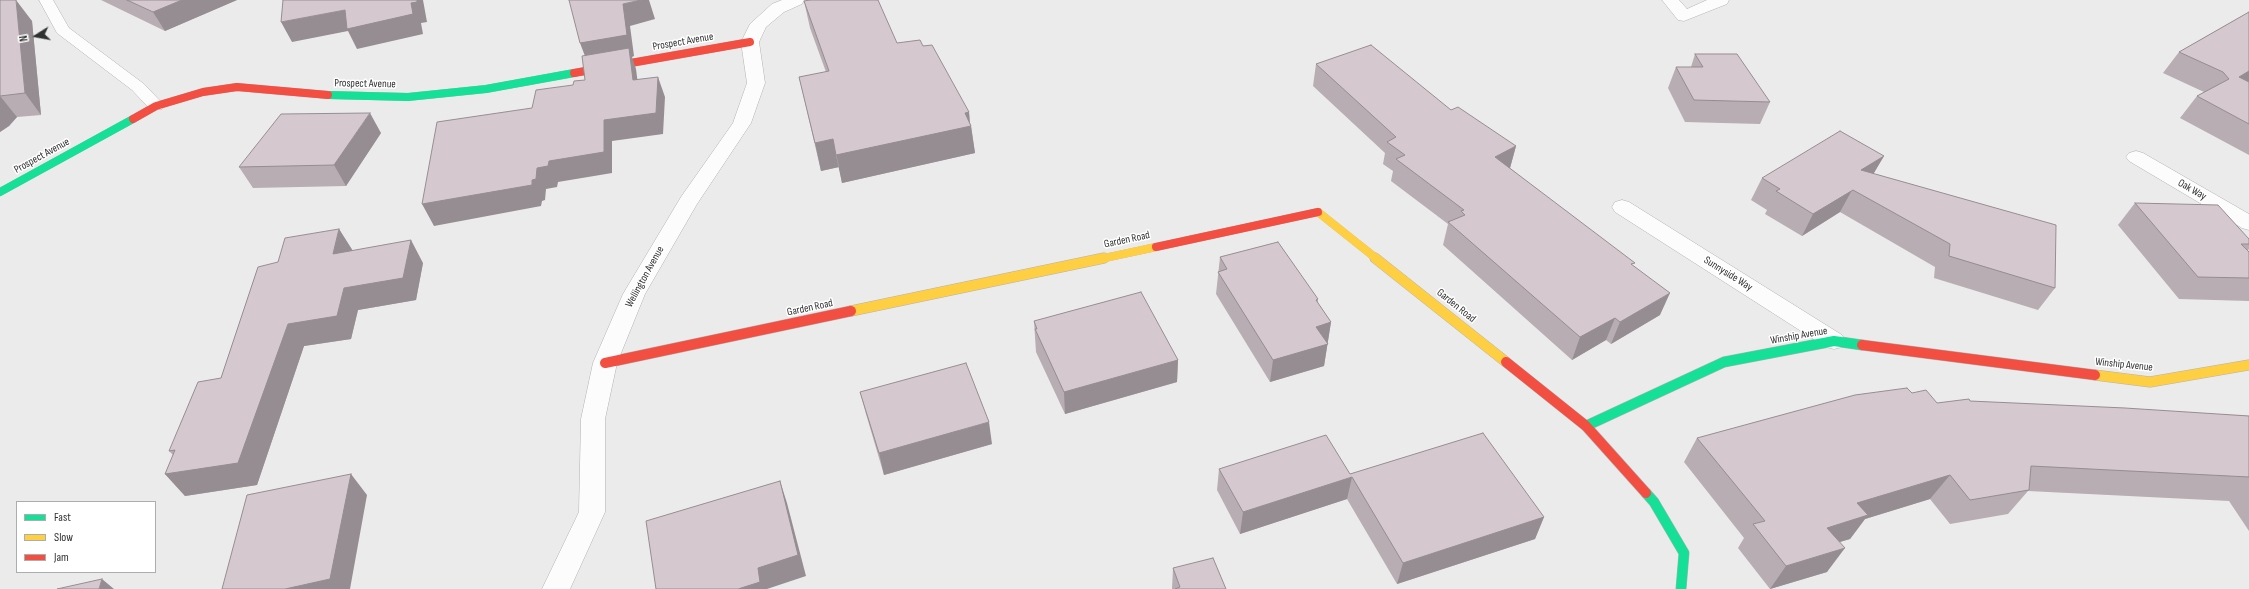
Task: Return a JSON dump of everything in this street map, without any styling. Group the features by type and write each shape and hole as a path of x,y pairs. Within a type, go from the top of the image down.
{"street":[{"path":"750,42 759,24 778,8 796,0"},
{"path":"1670,0 1684,16 1720,0"},
{"name":"Prospect Avenue","path":"0,192 156,106 203,92 237,87 330,95 408,97 486,89 750,42"},
{"name":"Wellington Avenue","path":"556,589 592,512 593,419 605,363 634,294 688,202 742,123 756,83 750,42"},
{"name":"Oak Way","path":"2136,157 2249,223"},
{"name":"Sunnyside Way","path":"1622,207 1834,341"},
{"name":"Garden Road","path":"605,363 1319,212 1586,426"},
{"name":"Winship Avenue","path":"1586,426 1724,362 1834,341 2150,382 2249,364"},
{"path":"1586,426 1654,502 1684,553 1681,589"}],"lane":[{"path":"46,0 58,19 62,30 138,87 156,106"}],"building":[{"path":"0,0 16,0 25,93 0,96"},
{"path":"127,0 182,0 153,12"},
{"path":"283,0 417,0 417,2 411,3 413,14 347,29 345,10 281,22"},
{"path":"569,0 641,0 623,4 627,35 580,43"},
{"path":"878,0 897,43 920,40 923,46 932,45 969,112 965,113 971,126 836,155 833,139 815,143 799,77 829,71 804,1"},
{"path":"2249,12 2249,71 2239,77 2249,82 2249,124 2197,96 2229,79 2223,72 2179,52"},
{"path":"1371,45 1451,110 1458,107 1516,146 1495,157 1635,263 1631,264 1670,293 1620,322 1615,318 1580,337 1448,222 1465,215 1461,211 1464,210 1396,159 1405,155 1387,142 1396,137 1316,64"},
{"path":"629,48 633,80 658,77 656,113 604,120 604,152 549,161 548,166 537,168 536,179 532,180 532,185 422,204 437,122 532,108 536,90 573,85 574,81 585,80 582,56"},
{"path":"1695,54 1737,54 1770,102 1694,100 1676,67 1703,67"},
{"path":"370,113 334,165 239,167 281,114"},
{"path":"1840,131 1884,156 1861,170 2056,225 2055,288 1949,256 1950,244 1853,190 1813,214 1776,191 1780,189 1762,178"},
{"path":"2135,203 2218,205 2249,239 2249,244 2241,244 2249,252 2249,278 2198,277"},
{"path":"339,229 333,254 411,240 403,278 344,288 337,316 288,324 238,463 165,474 175,450 169,451 198,382 221,378 258,267 278,262 285,238"},
{"path":"1278,242 1318,299 1316,300 1331,322 1316,327 1328,344 1273,360 1218,272 1227,269 1220,257"},
{"path":"1141,292 1178,360 1064,392 1035,329 1037,329 1034,321"},
{"path":"966,363 989,422 879,453 860,392"},
{"path":"1907,388 1912,393 1926,390 1937,403 1969,399 1970,401 2125,408 2249,416 2249,477 2031,466 2029,490 1970,500 1950,475 1857,503 1868,515 1827,528 1845,548 1786,566 1753,524 1765,521 1697,438 1855,395"},
{"path":"1483,433 1544,517 1403,563 1352,477 1243,512 1219,469 1326,435 1350,474"},
{"path":"351,474 330,579 285,589 222,589 247,495"},
{"path":"780,481 798,555 758,568 760,582 738,589 656,589 646,521"},
{"path":"1213,558 1226,589 1175,589 1180,587 1173,568"},
{"path":"102,579 99,589 57,589"}],"traffic: fast":[{"path":"328,95 408,97 486,89 574,73"},
{"path":"0,192 133,119"},
{"path":"1586,426 1724,362 1834,341 1862,345"},
{"path":"1646,493 1654,502 1684,553 1681,589"}],"traffic: slow":[{"path":"1318,212 1506,362"},
{"path":"851,311 1156,247"},
{"path":"2095,375 2150,382 2249,365"}],"traffic: jam":[{"path":"574,73 750,42"},
{"path":"133,119 156,106 203,92 237,87 328,95"},
{"path":"1156,247 1318,212"},
{"path":"605,363 851,311"},
{"path":"1862,345 2095,375"},
{"path":"1506,362 1586,426 1646,493"}]}
